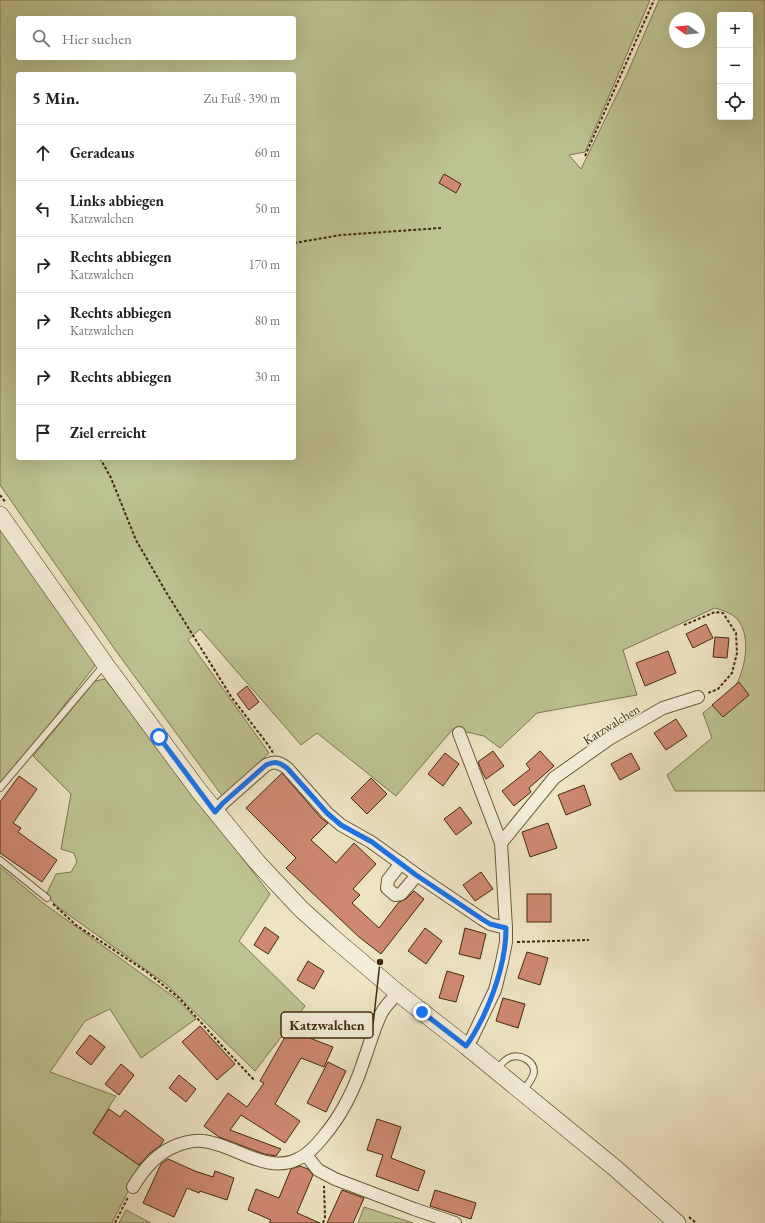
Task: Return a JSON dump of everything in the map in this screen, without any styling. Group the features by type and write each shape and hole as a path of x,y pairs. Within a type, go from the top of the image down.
{"street":[{"path":"5,511 105,664 215,812 257,862 301,909 398,993 466,1046 615,1168 681,1218"},
{"name":"Katzwalchen","path":"501,843 554,778 609,739 663,708 698,697"},
{"path":"459,733 501,843 506,928 506,942 495,990 472,1038 466,1046"},
{"path":"215,812 266,765 274,762 280,762 327,813 341,825 372,842 416,875 490,924 506,928"},
{"path":"401,863 388,880 387,888 396,895 401,894 416,875"},
{"path":"134,1187 140,1175 157,1156 166,1150 190,1142 201,1140 212,1142 255,1158 278,1164 288,1163 306,1155 325,1135 348,1100 378,1021 386,1007 398,993"},
{"path":"306,1155 318,1170 335,1179 407,1207 454,1223"}],"lane":[{"path":"0,788 105,664"},
{"path":"0,860 46,898"},
{"path":"496,1071 509,1057 518,1056 525,1058 531,1063 534,1070 533,1077 522,1092"}],"path":[{"path":"585,156 654,0"},
{"path":"296,243 341,235 441,228"},
{"path":"101,460 111,478 136,540 166,592 232,698 273,752 274,762"},
{"path":"0,495 5,511"},
{"path":"684,625 715,612 723,613 736,633 737,652 732,672 718,689 698,697"},
{"path":"46,898 76,925 147,972 179,998 255,1081"},
{"path":"506,942 589,940"},
{"path":"318,1170 324,1186 324,1223"},
{"path":"115,1223 134,1187"},
{"path":"681,1218 696,1223"}],"green space":[{"path":"0,0 650,0 585,152 569,155 581,169 627,74 659,0 765,0 765,791 675,791 667,775 712,738 703,713 734,688 740,678 746,650 744,631 735,617 715,608 623,650 637,695 537,713 500,748 484,736 453,729 396,796 317,733 301,745 200,629 188,640 269,753 223,797 116,651 0,485"},
{"path":"0,526 97,663 28,752 0,784"},
{"path":"105,679 270,894 239,941 305,1006 255,1071 166,984 59,908 51,900 47,893 56,874 71,872 77,862 74,853 61,849 71,794 33,756 95,681"},
{"path":"0,867 43,903 177,999 196,1019 141,1058 110,1009 85,1021 50,1072 116,1096 93,1133 142,1167 112,1223 0,1223"},
{"path":"364,1207 413,1223 358,1223"},
{"path":"126,1210 151,1223 119,1223"}],"building":[{"path":"444,174 461,184 456,193 439,183"},
{"path":"706,624 713,638 693,648 686,634"},
{"path":"715,637 729,638 727,658 713,657"},
{"path":"668,651 676,673 645,686 636,663"},
{"path":"739,682 749,695 723,717 712,705"},
{"path":"247,686 259,702 249,710 237,694"},
{"path":"676,719 687,736 666,750 654,733"},
{"path":"493,751 504,766 486,779 478,762"},
{"path":"540,751 554,766 529,788 531,792 514,806 502,791 530,769 526,764"},
{"path":"445,753 459,764 443,786 428,774"},
{"path":"631,753 640,769 620,780 611,764"},
{"path":"282,773 321,818 328,823 311,840 336,863 354,843 376,864 353,889 360,895 352,903 379,928 399,902 406,899 414,891 424,899 381,954 359,937 286,868 296,858 246,808"},
{"path":"19,776 37,789 13,823 21,828 18,832 57,860 42,882 0,853 0,802"},
{"path":"371,778 387,794 367,814 351,798"},
{"path":"584,785 591,805 566,815 558,795"},
{"path":"460,807 472,823 456,835 444,819"},
{"path":"548,823 557,848 530,857 522,832"},
{"path":"481,872 493,889 475,901 463,885"},
{"path":"527,894 551,894 551,922 527,922"},
{"path":"265,927 279,937 268,954 254,945"},
{"path":"425,928 442,941 426,964 408,951"},
{"path":"465,928 486,934 480,959 459,954"},
{"path":"527,952 548,958 540,985 518,978"},
{"path":"308,961 324,971 314,989 297,980"},
{"path":"447,971 464,976 456,1002 439,998"},
{"path":"503,998 525,1004 518,1028 496,1021"},
{"path":"200,1026 235,1064 217,1080 182,1042"},
{"path":"289,1030 333,1047 324,1067 301,1058 275,1104 300,1121 285,1143 241,1115 230,1130 281,1149 276,1156 264,1154 219,1137 204,1126 228,1093 247,1107 264,1083 260,1081"},
{"path":"90,1035 105,1047 91,1065 76,1053"},
{"path":"328,1062 346,1071 326,1112 307,1103"},
{"path":"121,1064 134,1075 119,1095 105,1084"},
{"path":"179,1075 196,1089 186,1102 169,1088"},
{"path":"109,1109 120,1117 125,1110 164,1140 160,1146 150,1153 139,1165 93,1133"},
{"path":"377,1119 401,1127 391,1158 425,1171 418,1191 376,1176 383,1155 367,1150"},
{"path":"168,1159 213,1177 215,1171 234,1178 227,1200 200,1191 199,1193 187,1188 174,1217 143,1203 161,1164"},
{"path":"300,1166 308,1169 313,1175 297,1213 320,1223 269,1223 271,1220 248,1210 256,1189 279,1198 291,1169"},
{"path":"342,1190 364,1198 353,1223 327,1223"},
{"path":"435,1190 476,1203 471,1219 430,1206"}],"place":[{"name":"Katzwalchen","path":"380,962"}],"route":[{"path":"159,737 215,812 266,765 274,762 280,762 327,813 341,825 372,842 416,875 490,924 506,928 506,942 495,990 472,1038 466,1046 422,1012"}]}
